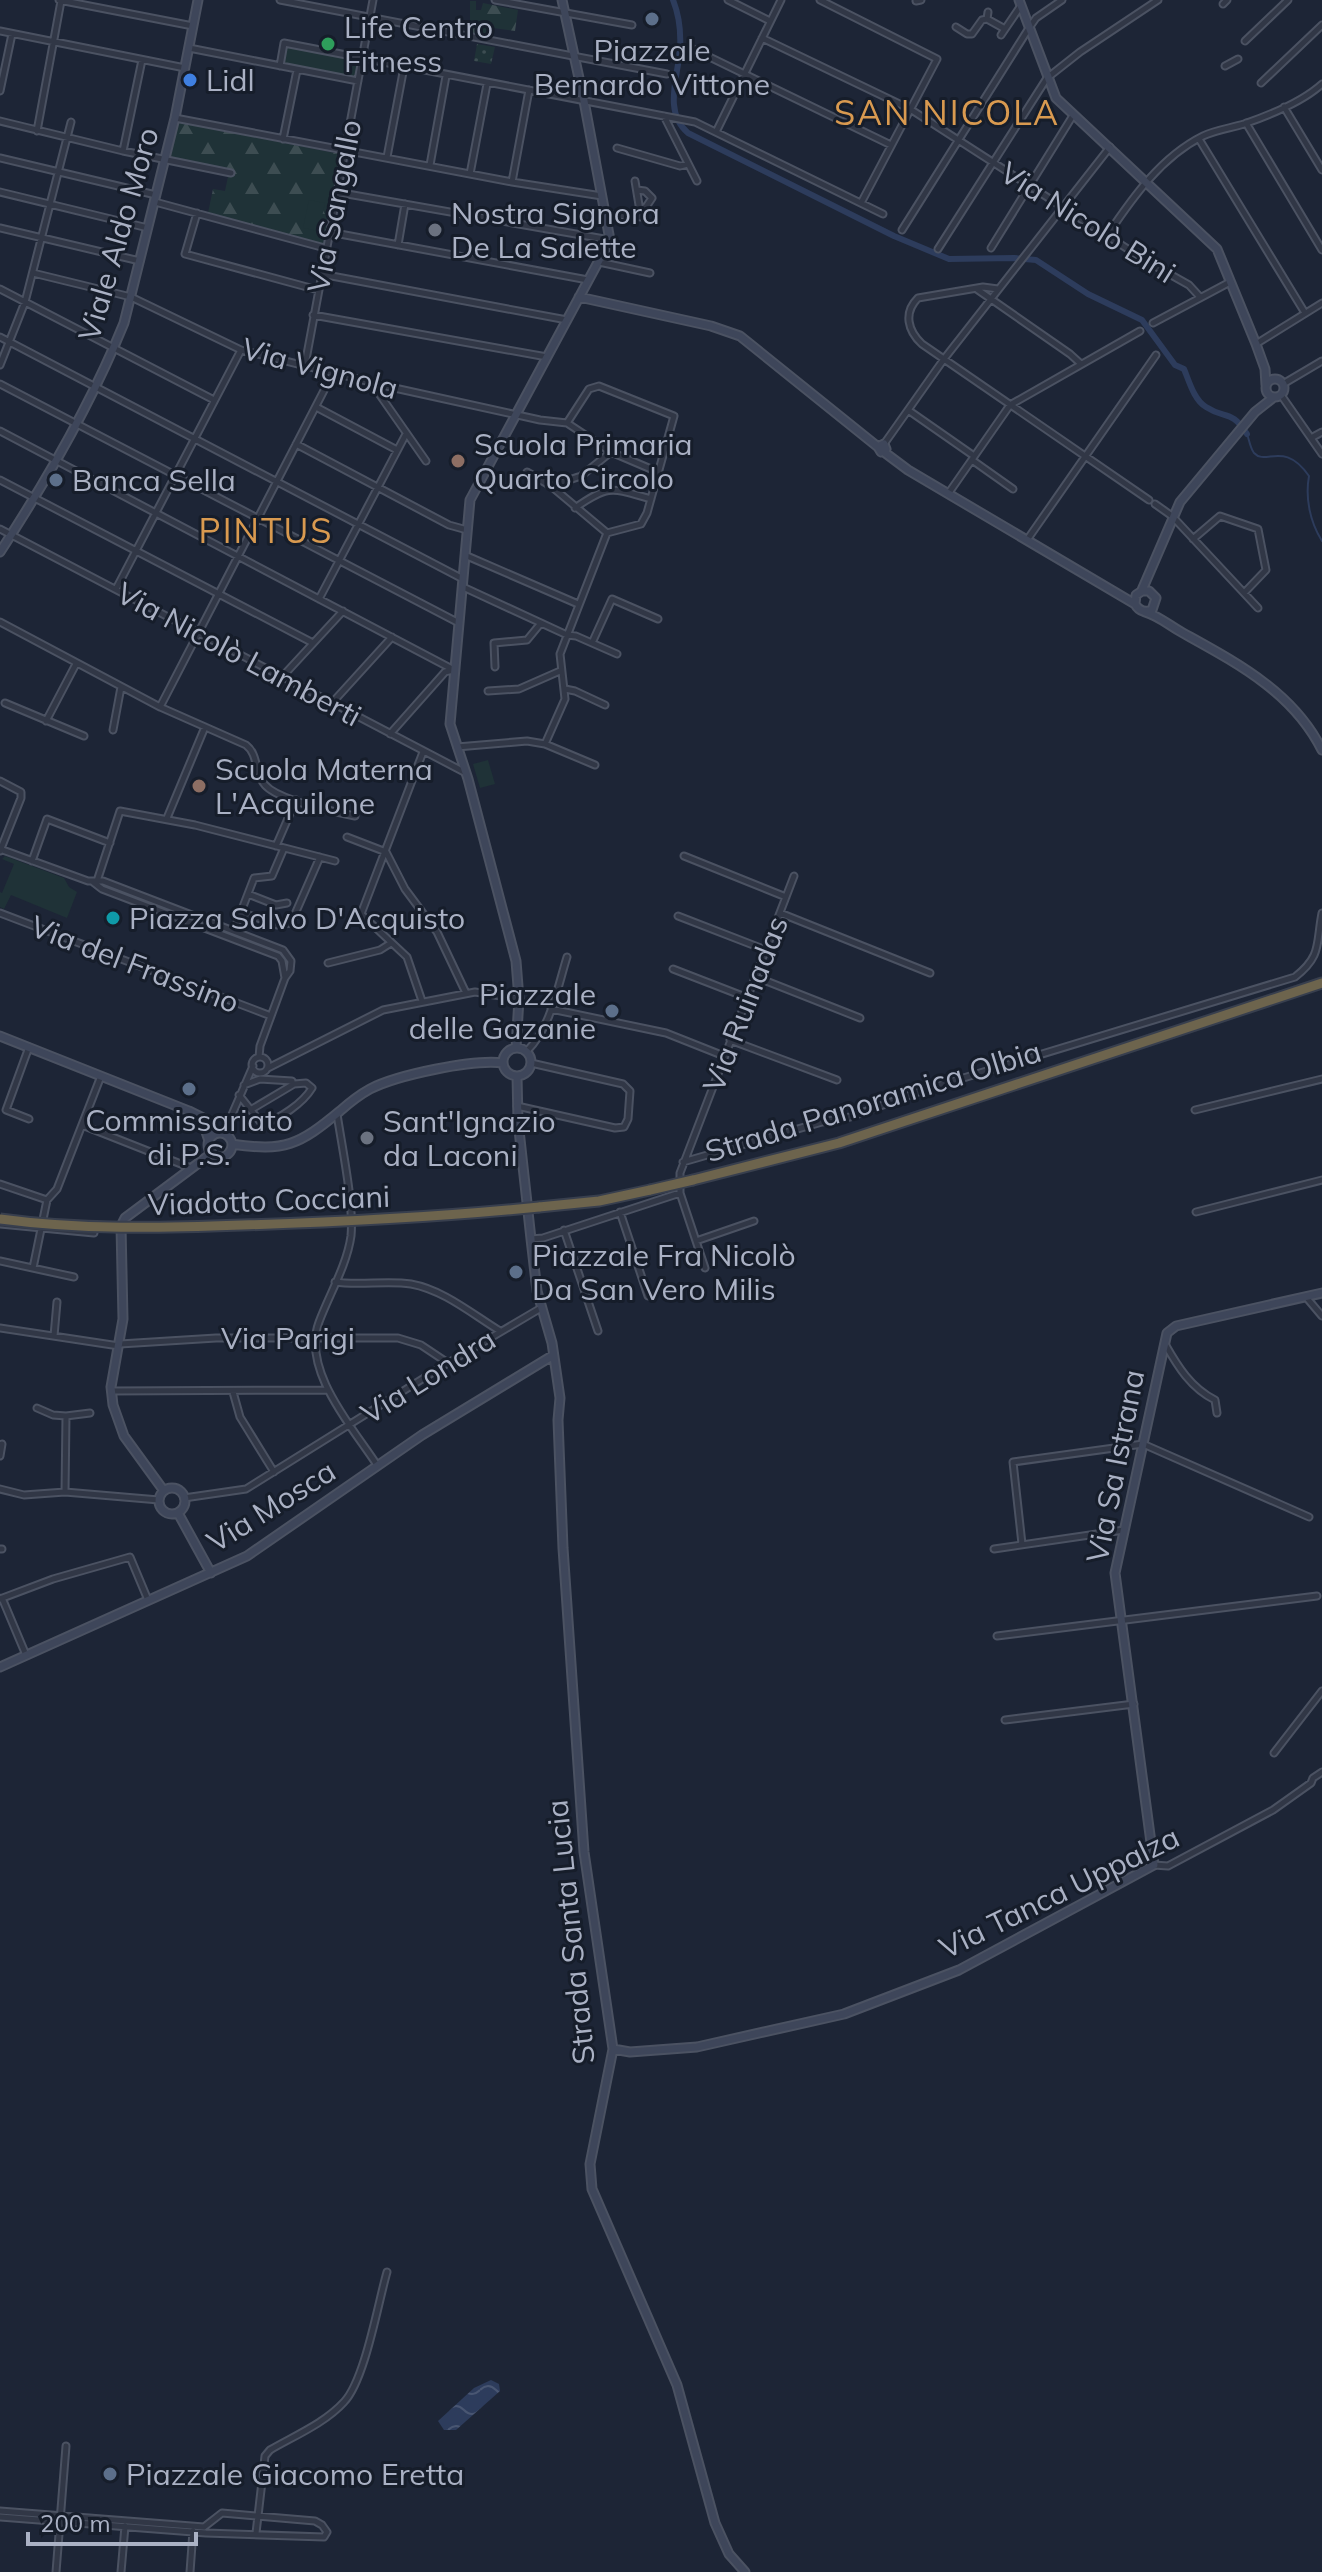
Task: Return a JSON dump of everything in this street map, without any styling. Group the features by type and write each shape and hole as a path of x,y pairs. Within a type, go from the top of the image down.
{"highway":[{"name":"Strada Panoramica Olbia","path":"539,1207 599,1201 839,1143 1322,983"},
{"name":"Viadotto Cocciani","path":"0,1222 151,1228 427,1218 539,1207"}],"street":[{"path":"37,131 61,0 193,26"},
{"name":"Viale Aldo Moro","path":"0,552 55,460 114,348 131,297 156,199 198,0"},
{"path":"280,0 667,74"},
{"name":"Via Sangallo","path":"305,365 373,0"},
{"path":"495,0 632,25"},
{"path":"516,1048 519,999 516,961 450,724 448,669 459,623 473,492 610,240 562,0"},
{"path":"728,0 770,21"},
{"path":"716,132 781,0"},
{"path":"820,0 937,59 861,203"},
{"path":"902,230 1029,28 1036,18 1062,0"},
{"path":"938,249 1047,78 1158,0"},
{"path":"1245,41 1288,0"},
{"path":"1020,3 1056,98 1072,117 1110,147 1217,249 1265,369 1269,395 1278,396 1322,454"},
{"path":"956,27 972,34 987,15 1003,32 1020,3"},
{"path":"1261,83 1322,25"},
{"path":"0,31 185,68"},
{"path":"0,91 12,34"},
{"name":"Via Nicolò Bini","path":"762,38 910,109 1189,285 1200,297"},
{"path":"280,66 284,43 688,120 883,214"},
{"path":"189,48 358,81"},
{"path":"691,48 891,145"},
{"path":"1225,66 1238,59"},
{"path":"123,151 142,60"},
{"path":"387,157 404,67"},
{"path":"283,139 297,70"},
{"path":"430,165 446,76"},
{"path":"470,174 487,84"},
{"path":"1108,234 1145,183 1199,139 1284,107 1322,84"},
{"path":"512,182 529,90"},
{"path":"1284,107 1322,170"},
{"path":"666,116 697,181"},
{"path":"991,248 1072,117"},
{"path":"175,118 512,182 602,196"},
{"path":"0,121 231,173"},
{"path":"0,365 25,302 71,122"},
{"path":"1246,123 1322,250"},
{"path":"1199,139 1305,313"},
{"path":"882,448 944,359 1110,147"},
{"path":"617,148 680,166 688,164"},
{"path":"0,158 325,248"},
{"path":"606,214 639,218 635,181"},
{"path":"637,190 645,191 652,198 640,210"},
{"path":"0,192 149,228"},
{"path":"336,192 610,240"},
{"path":"398,245 405,204"},
{"path":"197,213 185,254 318,290"},
{"path":"0,228 141,261"},
{"path":"329,232 588,280"},
{"path":"598,262 650,273"},
{"name":"Via Vignola","path":"33,273 131,297 241,350 517,415 567,423"},
{"path":"321,274 567,320"},
{"path":"1153,323 1231,281"},
{"path":"998,289 983,287 918,298 912,304 908,320 911,334 1172,516 1258,608"},
{"path":"0,289 214,400"},
{"path":"978,290 1081,364"},
{"path":"579,297 711,326 740,336 908,470 1111,592 1135,601 1145,612 1263,680 1287,700 1308,725 1322,750"},
{"path":"1256,344 1322,303"},
{"path":"313,315 547,357"},
{"path":"948,494 1010,405 1140,331"},
{"path":"0,337 359,524 541,623 617,654"},
{"path":"116,589 241,350"},
{"path":"1027,540 1156,355"},
{"path":"1135,601 1146,591 1172,516 1180,502 1255,412 1270,380 1280,381 1322,361"},
{"path":"1265,369 1280,381"},
{"path":"160,707 333,373"},
{"path":"1255,412 1278,396 1280,381"},
{"path":"375,383 375,388 426,461"},
{"path":"0,384 459,623"},
{"path":"607,533 641,524 651,499 674,416 599,386 589,389 567,423 611,452 658,472"},
{"path":"316,407 397,450"},
{"path":"908,410 1013,489"},
{"path":"0,431 448,669"},
{"path":"1311,438 1322,432"},
{"path":"319,599 406,434"},
{"path":"296,444 449,525 467,530"},
{"path":"551,486 581,476 611,452"},
{"path":"527,472 551,486 607,533"},
{"path":"0,480 313,643"},
{"path":"575,508 607,489 651,499"},
{"path":"1193,539 1218,516 1257,528 1266,570 1244,593"},
{"name":"Via Nicolò Lamberti","path":"0,529 466,773"},
{"path":"545,744 561,711 565,689 560,671 560,654 607,533"},
{"path":"467,556 578,604"},
{"path":"1145,612 1152,610 1156,598 1146,591"},
{"path":"592,643 612,599 658,619"},
{"path":"1155,604 1171,627"},
{"path":"282,677 343,611"},
{"path":"0,622 160,707 251,748 265,786 327,811 355,816"},
{"path":"495,667 494,643 527,640 541,623"},
{"path":"332,703 392,637"},
{"path":"46,721 76,664"},
{"path":"390,734 448,669"},
{"path":"488,691 519,689 560,671"},
{"path":"113,730 121,687"},
{"path":"565,689 605,705"},
{"path":"5,703 84,736"},
{"path":"167,818 205,727"},
{"path":"456,747 513,742 545,744 595,765"},
{"path":"422,1001 407,957 361,914 423,752"},
{"path":"0,781 21,792 0,850 103,881 283,950 291,961 290,971 260,1046 259,1057"},
{"path":"276,846 296,800"},
{"path":"95,881 120,811 167,818 335,861"},
{"path":"32,861 47,819 110,843"},
{"path":"347,837 386,852 405,889 437,932 466,993"},
{"path":"234,930 254,878 272,876 284,848"},
{"path":"684,856 786,897"},
{"path":"241,912 277,925 291,923 320,857"},
{"name":"Via Ruinadas","path":"705,1268 680,1193 683,1162 794,876"},
{"path":"95,881 102,889 278,956 285,978"},
{"path":"248,894 276,905 287,903"},
{"name":"Via del Frassino","path":"0,913 271,1016"},
{"path":"780,913 930,973"},
{"path":"683,1162 785,1132 850,1117 924,1090 1295,977 1307,970 1317,957 1322,913"},
{"path":"678,916 766,950"},
{"path":"328,963 380,950 391,943"},
{"path":"527,1051 538,1038 551,1009 567,957"},
{"path":"673,969 748,998"},
{"path":"756,977 860,1018"},
{"path":"243,1085 261,1076 268,1068 383,1010 475,992 519,999"},
{"path":"551,1009 666,1033 724,1056"},
{"path":"0,1036 189,1111 205,1119 219,1134 230,1137 232,1144 229,1153 224,1156 212,1153 123,1221 120,1240 123,1296 120,1345 111,1391 113,1405 124,1436 164,1491"},
{"path":"730,1040 837,1080"},
{"path":"29,1047 6,1110 29,1119"},
{"path":"516,1048 527,1051 531,1063 525,1074 517,1076 506,1070 503,1063 508,1052 516,1048"},
{"path":"259,1057 267,1061 268,1068"},
{"path":"209,1141 219,1134 254,1060 259,1057"},
{"path":"232,1144 269,1148 290,1144 309,1135 364,1093 382,1084 471,1062 503,1063"},
{"path":"517,1106 615,1128 624,1127 628,1119 630,1091 623,1084 531,1063"},
{"path":"253,1066 261,1076 292,1081"},
{"path":"33,1268 47,1200 57,1189 101,1076"},
{"name":"Strada Santa Lucia","path":"517,1076 529,1230 560,1398 558,1420 563,1548 584,1852 613,2049 590,2164 592,2189 677,2385 715,2523 729,2554 745,2572"},
{"path":"1195,1110 1322,1079"},
{"path":"239,1095 260,1121 266,1123 301,1101 312,1088 306,1083 294,1084 252,1109"},
{"path":"189,1111 202,1125 212,1153"},
{"path":"337,1114 351,1229 349,1245 315,1337 318,1366 328,1390 377,1465"},
{"path":"82,1125 191,1168"},
{"path":"1196,1212 1322,1180"},
{"path":"0,1184 47,1200"},
{"path":"532,1251 543,1238 680,1193"},
{"path":"620,1212 648,1296"},
{"path":"696,1241 754,1221"},
{"path":"0,1222 94,1233"},
{"path":"529,1230 543,1238"},
{"path":"564,1230 598,1331"},
{"path":"531,1239 543,1238"},
{"path":"0,1261 74,1277"},
{"path":"335,1282 402,1283 425,1288 500,1331"},
{"name":"Via Sa Istrana","path":"1154,1865 1115,1573 1167,1333 1176,1326 1322,1293"},
{"path":"1306,1297 1322,1316"},
{"path":"54,1336 57,1302"},
{"name":"Via Londra","path":"184,1498 241,1491 541,1308"},
{"name":"Via Parigi","path":"0,1328 120,1345 195,1339 406,1339 448,1363"},
{"path":"1165,1343 1183,1375 1202,1393 1215,1400 1217,1413"},
{"name":"Via Mosca","path":"0,1667 211,1573 261,1547 377,1465 552,1356"},
{"path":"111,1391 328,1390"},
{"path":"233,1391 242,1421 274,1472"},
{"path":"37,1408 53,1415 90,1413"},
{"path":"65,1492 66,1416"},
{"path":"0,1456 2,1444"},
{"path":"1022,1544 1013,1462 1143,1444 1309,1517"},
{"path":"0,1489 24,1495 65,1492 159,1500"},
{"path":"159,1500 164,1512 171,1514 178,1513 184,1505 184,1498 177,1489 164,1491"},
{"path":"159,1500 164,1491"},
{"path":"178,1513 211,1573"},
{"path":"994,1549 1125,1530"},
{"path":"26,1655 1,1599 53,1579 130,1557 148,1600"},
{"path":"997,1636 1317,1596"},
{"path":"1274,1753 1322,1691"},
{"path":"1005,1720 1134,1704"},
{"name":"Via Tanca Uppalza","path":"613,2049 662,2051 697,2047 844,2014 959,1970 1154,1865 1168,1866 1273,1810 1322,1772"},
{"path":"1311,1783 1322,1779"},
{"path":"256,2533 265,2456 337,2409 350,2395 387,2272"},
{"path":"56,2572 66,2446"},
{"path":"0,2514 193,2529 324,2537 327,2532 315,2521 222,2513 204,2527 193,2529"},
{"path":"121,2572 125,2524"},
{"path":"190,2572 193,2529"}],"green space":[{"path":"470,1 476,1 476,10 481,10 483,3 518,10 515,31 493,28 489,38 470,35"},
{"path":"477,44 495,47 491,64 474,61"},
{"path":"286,46 359,61 356,78 283,65"},
{"path":"177,122 340,154 323,244 208,213 213,189 225,191 229,172 169,159"},
{"path":"309,200 325,203 319,231 303,228"},
{"path":"488,760 495,784 480,788 473,764"},
{"path":"5,856 64,878 69,887 77,892 67,918 11,895 4,909 0,907 0,892 14,864 2,859"}],"water":[{"path":"491,2380 499,2384 500,2391 456,2430 444,2430 438,2421 474,2388"}],"waterway":[{"path":"673,0 680,30 674,105 680,125 688,133 894,236 949,259 1036,260 1088,294 1142,320 1175,365 1184,369 1198,400 1213,411 1232,418 1247,434"},
{"path":"1247,434 1254,453 1292,459 1309,476 1310,510 1322,541"}],"place":[{"name":"Piazzale Bernardo Vittone","path":"652,19"},
{"name":"Life Centro Fitness","path":"328,44"},
{"name":"Lidl","path":"190,80"},
{"name":"Nostra Signora De La Salette","path":"435,230"},
{"name":"Scuola Primaria Quarto Circolo","path":"458,461"},
{"name":"Banca Sella","path":"56,480"},
{"name":"Scuola Materna L'Acquilone","path":"199,786"},
{"name":"Piazza Salvo D'Acquisto","path":"113,918"},
{"name":"Piazzale delle Gazanie","path":"612,1011"},
{"name":"Commissariato di P.S.","path":"189,1089"},
{"name":"Sant'Ignazio da Laconi","path":"367,1138"},
{"name":"Piazzale Fra Nicolò Da San Vero Milis","path":"516,1272"},
{"name":"Piazzale Giacomo Eretta","path":"110,2474"}],"district":[{"name":"SAN NICOLA","path":"947,112"},
{"name":"PINTUS","path":"266,530"}]}
